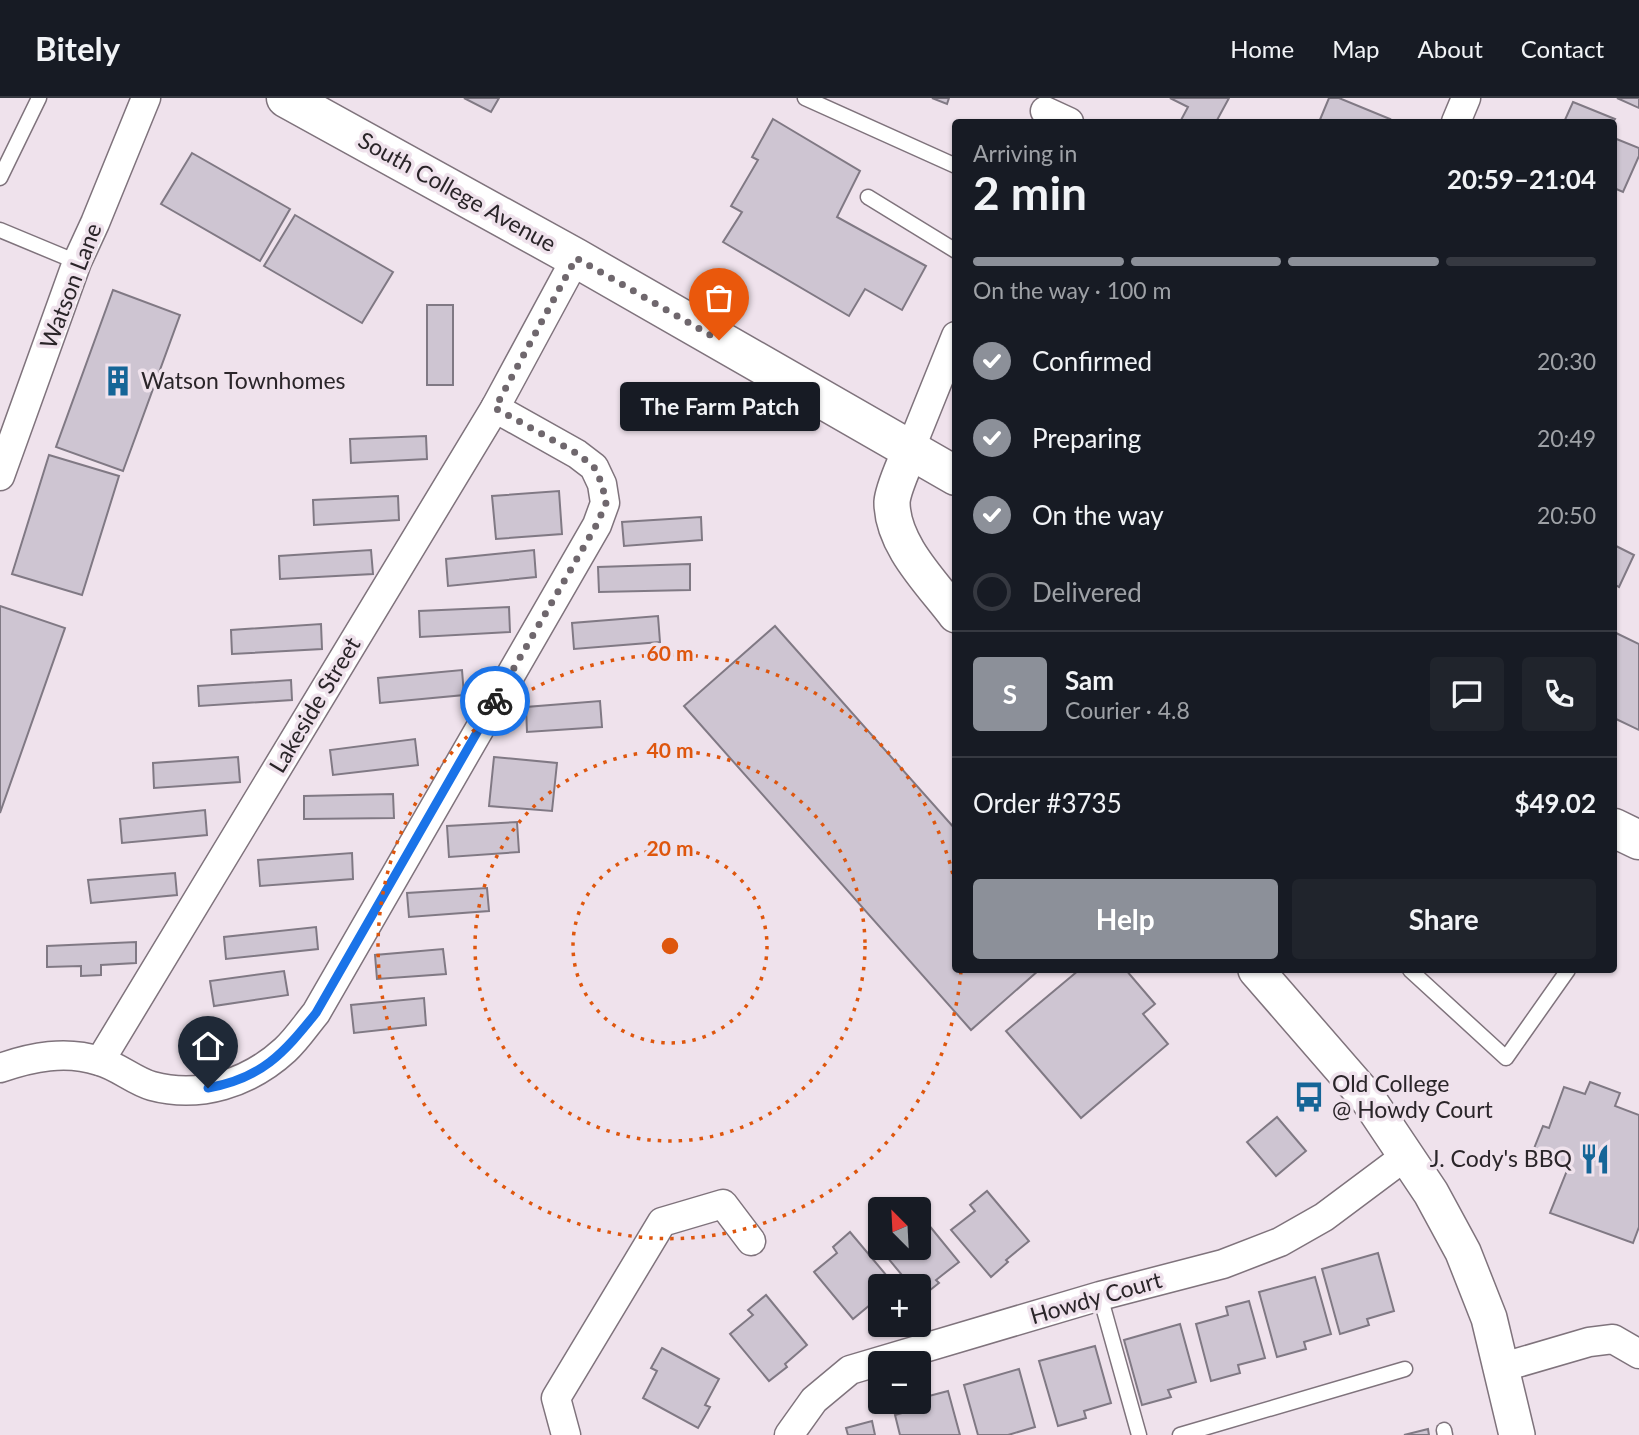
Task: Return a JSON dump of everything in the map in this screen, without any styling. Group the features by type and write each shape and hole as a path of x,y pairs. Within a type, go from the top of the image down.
{"main road":[{"name":"South College Avenue","path":"286,98 576,258 952,474"},
{"path":"1617,829 1639,840"}],"street":[{"name":"Watson Lane","path":"0,476 77,262 146,98"},
{"path":"1457,119 1466,98"},
{"name":"Lakeside Street","path":"100,1061 495,408 576,258"},
{"path":"952,346 892,500 896,528 913,559 952,610"},
{"path":"0,1068 26,1059 61,1055 100,1061 151,1086 190,1092 226,1085 254,1074 286,1049 316,1013 590,537 606,503 602,484 594,467 578,454 495,408"},
{"path":"1259,973 1368,1099 1431,1192 1463,1252 1489,1318 1517,1435"},
{"name":"Howdy Court","path":"789,1435 814,1400 850,1370 1100,1296 1223,1264 1280,1242 1324,1217 1407,1155"},
{"path":"566,1435 556,1398 662,1222 723,1204 751,1241"},
{"path":"1500,1367 1589,1342 1613,1339 1639,1352"}],"lane":[{"path":"0,178 39,98"},
{"path":"805,98 952,164"},
{"path":"868,197 952,249"},
{"path":"0,230 77,262"},
{"path":"1413,973 1506,1058 1566,973"},
{"path":"1100,1296 1139,1435"},
{"path":"1180,1435 1405,1369"}],"building":[{"path":"464,98 499,98 491,112"},
{"path":"932,98 949,98 947,104"},
{"path":"1170,98 1229,98 1218,119 1182,119 1188,107"},
{"path":"1329,98 1339,98 1390,119 1320,119"},
{"path":"1617,98 1639,98 1639,108"},
{"path":"1573,102 1615,119 1565,119"},
{"path":"773,119 860,171 837,217 926,266 902,310 865,289 849,316 723,242 742,212 731,206 758,160 752,157"},
{"path":"1617,139 1639,148 1639,156 1623,192 1617,189"},
{"path":"192,153 290,209 260,261 161,204"},
{"name":"Watson Townhomes","path":"295,215 393,272 362,323 264,266"},
{"name":"Watson Townhomes","path":"113,290 180,315 123,471 56,447"},
{"path":"427,305 453,305 453,385 427,385"},
{"path":"426,436 427,459 351,463 350,439"},
{"path":"49,455 119,476 82,595 12,574"},
{"path":"559,491 562,534 496,539 492,496"},
{"path":"398,496 399,520 314,525 313,500"},
{"path":"701,517 702,540 624,546 622,522"},
{"path":"1617,546 1634,555 1619,587 1617,586"},
{"path":"371,550 373,574 280,579 279,556"},
{"path":"534,550 536,577 448,586 446,559"},
{"path":"690,564 690,590 599,592 598,567"},
{"path":"0,606 65,628 0,813"},
{"path":"509,607 510,632 420,637 419,611"},
{"path":"658,616 660,642 574,649 572,623"},
{"path":"321,624 322,649 232,654 231,630"},
{"path":"775,626 952,825 952,973 1036,973 971,1030 684,706"},
{"path":"1617,633 1639,644 1639,730 1617,719"},
{"path":"462,670 464,695 380,703 378,678"},
{"path":"291,680 292,700 199,706 198,686"},
{"path":"600,701 602,727 527,732 526,707"},
{"path":"415,739 418,765 333,775 330,750"},
{"path":"238,757 240,782 154,788 153,763"},
{"path":"494,757 557,763 552,811 489,806"},
{"path":"393,794 394,818 304,819 304,796"},
{"path":"205,810 207,835 122,843 120,819"},
{"path":"517,822 519,852 449,857 447,826"},
{"path":"352,853 353,879 260,886 258,860"},
{"path":"175,873 177,895 91,903 88,880"},
{"path":"487,888 489,911 409,917 407,893"},
{"path":"316,927 318,949 226,959 224,937"},
{"path":"136,942 136,963 101,965 101,975 81,976 81,966 47,967 47,946"},
{"path":"443,949 446,974 377,979 375,955"},
{"path":"284,971 288,995 214,1006 210,981"},
{"path":"1075,973 1129,973 1155,1004 1143,1014 1168,1044 1081,1118 1006,1031"},
{"path":"424,998 426,1025 354,1033 351,1005"},
{"name":"J. Cody's BBQ","path":"1590,1082 1620,1093 1615,1106 1639,1115 1639,1227 1633,1243 1550,1213 1568,1168 1533,1151 1543,1126 1549,1128 1564,1087 1585,1094"},
{"path":"1277,1117 1306,1151 1276,1176 1247,1142"},
{"path":"987,1191 1029,1241 991,1277 951,1230 975,1211 970,1205"},
{"path":"931,1228 959,1262 936,1280 939,1283 931,1289 931,1274 901,1274 889,1260 931,1260"},
{"path":"850,1232 868,1253 868,1260 874,1260 885,1274 868,1274 868,1306 853,1319 814,1272 837,1253 833,1247"},
{"path":"1378,1253 1394,1311 1367,1319 1369,1325 1340,1334 1322,1269"},
{"path":"1315,1277 1331,1334 1304,1342 1306,1349 1277,1357 1259,1292"},
{"path":"766,1295 807,1345 785,1364 787,1367 769,1381 730,1334 753,1315 748,1310"},
{"path":"1249,1301 1265,1358 1238,1365 1240,1373 1211,1381 1196,1324 1228,1315 1226,1307"},
{"path":"1180,1324 1196,1382 1168,1390 1171,1397 1142,1405 1124,1340"},
{"path":"1095,1346 1111,1403 1084,1411 1086,1418 1058,1426 1039,1361"},
{"path":"662,1348 719,1379 705,1405 710,1407 698,1428 643,1398 657,1371 651,1368"},
{"path":"1019,1369 1035,1427 1008,1435 978,1435 964,1385"},
{"path":"948,1391 960,1435 900,1435 895,1415 931,1414 931,1395"},
{"path":"872,1421 875,1435 848,1435 846,1428"},
{"path":"1428,1429 1429,1435 1404,1435"}],"way so far":[{"path":"495,701 597,524 606,503 602,484 594,467 578,454 495,408 576,258 719,340"}],"place":[{"name":"The Farm Patch","path":"719,340"},
{"name":"Watson Townhomes","path":"118,381"},
{"name":"Old College @ Howdy Court","path":"1309,1097"},
{"name":"J. Cody's BBQ","path":"1595,1159"}],"route":[{"path":"208,1088 226,1085 254,1074 286,1049 316,1013 495,701"}]}
